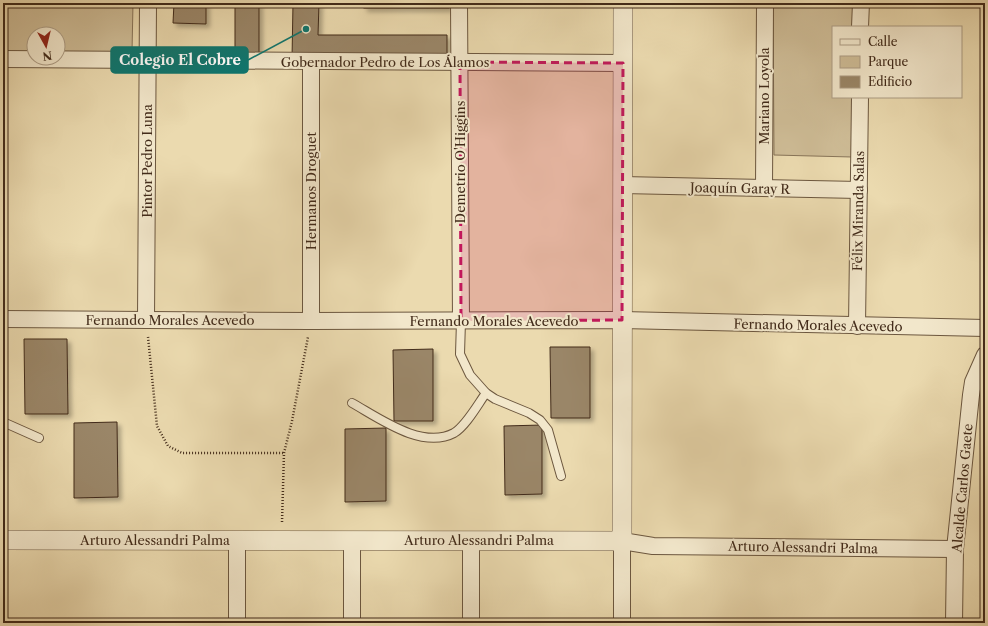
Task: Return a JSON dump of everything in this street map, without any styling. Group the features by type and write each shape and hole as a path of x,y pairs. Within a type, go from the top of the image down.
{"street":[{"name":"Pintor Pedro Luna","path":"146,320 148,3"},
{"name":"Demetrio O'Higgins","path":"459,3 461,321"},
{"path":"622,623 623,3"},
{"name":"Mariano Loyola","path":"764,3 764,188"},
{"path":"860,26 861,3"},
{"name":"Gobernador Pedro de Los Álamos","path":"3,59 623,63"},
{"name":"Hermanos Droguet","path":"311,61 311,321"},
{"name":"Félix Miranda Salas","path":"857,326 860,98"},
{"name":"Joaquín Garay R","path":"622,185 859,190"},
{"name":"Fernando Morales Acevedo","path":"3,319 311,321 622,320 985,328"},
{"name":"Alcalde Carlos Gaete","path":"954,623 955,549 971,395 973,382 985,355"},
{"name":"Arturo Alessandri Palma","path":"3,540 622,541 653,546 955,549"},
{"path":"237,540 237,623"},
{"path":"352,540 352,623"},
{"path":"470,623 471,540"}],"lane":[{"path":"461,321 460,354 470,375 486,393 495,399 529,413 540,420 548,430 561,476"},
{"path":"352,403 395,427 415,436 440,438 454,433 465,422 486,393"},
{"path":"3,422 39,438"}],"path":[{"path":"146,320 157,426 168,446 182,453 284,453"},
{"path":"282,540 284,453 292,422 311,321"}],"highlighted area":[{"path":"460,62 623,63 622,320 461,321"}],"green space":[{"path":"3,3 133,3 132,52 66,52 66,26 26,26 26,52 3,52"},
{"path":"773,3 853,3 853,26 832,26 832,98 853,98 852,157 774,155"}],"building":[{"path":"174,3 206,3 206,24 173,23"},
{"path":"235,3 259,3 259,57 235,57"},
{"path":"293,3 319,3 318,35 447,35 447,59 292,59"},
{"path":"364,3 449,3 449,8 364,8"},
{"path":"24,339 67,339 68,414 25,414"},
{"path":"550,347 590,347 590,418 551,418"},
{"path":"433,349 433,421 394,421 393,350"},
{"path":"117,422 118,497 74,498 74,423"},
{"path":"542,425 542,494 505,495 504,426"},
{"path":"386,428 386,501 345,502 345,429"}],"place":[{"name":"Colegio El Cobre","path":"306,29"}]}
